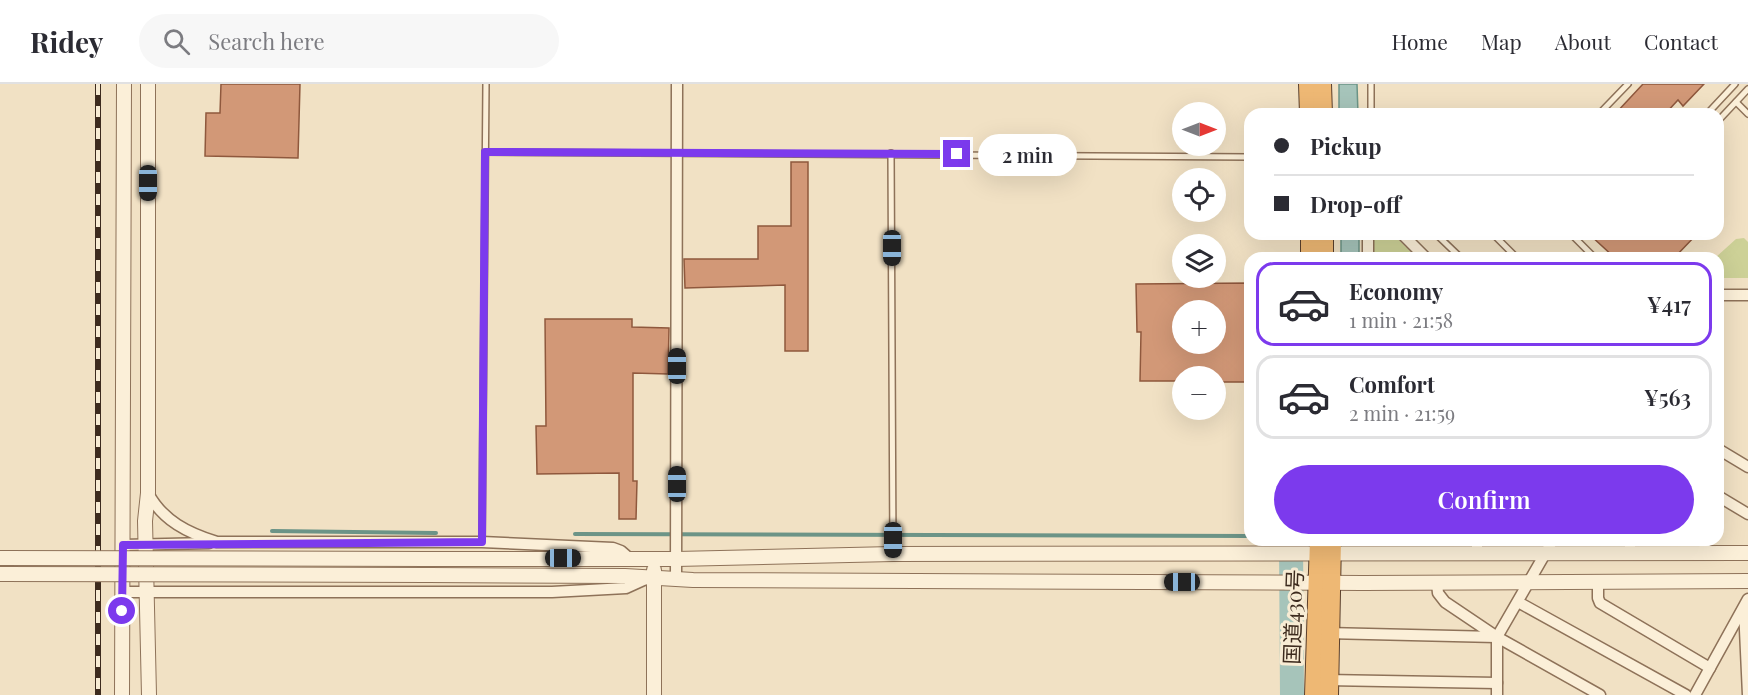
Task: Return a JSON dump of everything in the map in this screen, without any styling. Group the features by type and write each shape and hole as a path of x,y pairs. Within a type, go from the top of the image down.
{"highway":[{"path":"1308,84 1309,108"},
{"path":"1322,84 1323,108"},
{"name":"国道430号","path":"1322,687 1325,547"}],"street":[{"path":"122,695 124,84"},
{"path":"148,84 148,493 145,521 148,695"},
{"path":"676,579 677,84"},
{"path":"1408,240 1420,252"},
{"path":"1724,295 1748,296"},
{"path":"1724,453 1748,467"},
{"path":"148,493 157,509 177,525 191,534 217,543"},
{"path":"1724,500 1748,514"},
{"path":"123,545 482,542 613,548 629,558"},
{"path":"1497,695 1497,637 1550,546"},
{"path":"0,558 676,559 893,554 1296,554 1325,547 1477,547 1545,554 1630,547 1704,547 1748,553"},
{"path":"654,695 651,578 655,559"},
{"path":"0,574 429,575 1437,584 1748,581"},
{"path":"122,592 552,592 626,588 651,578"},
{"path":"1598,581 1600,603 1710,668"},
{"path":"1437,584 1438,593 1445,602 1497,637 1599,695"},
{"path":"1518,602 1686,695"},
{"path":"1695,695 1746,603"},
{"path":"1746,603 1748,695"},
{"path":"1322,633 1497,637"},
{"path":"1322,687 1497,683"}],"lane":[{"path":"482,542 486,84"},
{"path":"1605,108 1628,84"},
{"path":"1713,108 1735,84"},
{"path":"1371,108 1372,85"},
{"path":"1724,115 1748,89"},
{"path":"1736,102 1748,114"},
{"path":"485,152 1244,157"},
{"path":"891,153 893,554"},
{"path":"1442,240 1455,252"},
{"path":"1499,240 1511,252"},
{"path":"1576,240 1589,252"}],"green space":[{"path":"1744,238 1748,242 1748,278 1724,278 1724,252 1722,252 1736,239"},
{"path":"1374,240 1399,240 1411,252 1374,252"}],"water":[{"path":"1339,84 1357,84 1358,108 1339,108"},
{"path":"1341,240 1359,240 1359,252 1341,252"}],"building":[{"path":"221,84 300,84 298,158 205,156 206,113 220,113"},
{"path":"1643,84 1704,84 1683,106 1678,100 1671,108 1621,108"},
{"path":"791,162 808,162 808,351 785,351 785,285 685,288 684,259 758,259 758,226 791,226"},
{"path":"1596,240 1691,240 1680,252 1608,252"},
{"path":"1226,283 1244,283 1244,382 1226,382 1226,366 1172,366 1172,381 1140,381 1141,332 1137,332 1136,284 1172,284 1172,288 1226,288"},
{"path":"545,319 632,319 632,327 669,328 668,374 633,373 633,481 637,481 636,519 619,519 619,473 537,474 536,426 546,426"}],"waterway":[{"path":"272,531 436,533"},
{"path":"575,534 1244,536"},
{"path":"1291,546 1292,695"},
{"path":"1283,558 1283,695"}],"railway":[{"path":"98,84 98,695"}],"route":[{"path":"122,611 123,545 482,542 485,152 957,154"}]}
